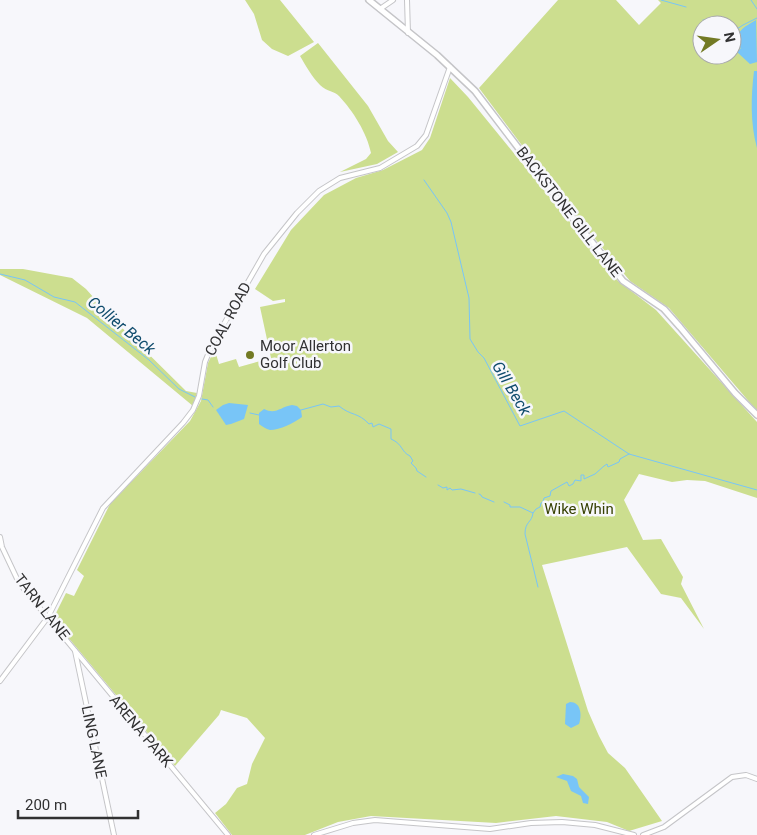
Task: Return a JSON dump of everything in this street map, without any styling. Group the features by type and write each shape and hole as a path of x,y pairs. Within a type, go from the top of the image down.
{"street":[{"name":"BACKSTONE GILL LANE","path":"369,0 450,66 478,95 623,281 664,309 735,394 757,415"},
{"path":"380,9 393,0"},
{"path":"407,0 408,33"},
{"name":"COAL ROAD","path":"0,681 48,617 102,508 183,423 193,410 199,396 205,362 212,345 264,254 297,213 319,191 340,178 380,168 417,146 426,135 450,66"},
{"name":"TARN LANE","path":"0,537 2,547 19,583 74,649"},
{"name":"LING LANE","path":"74,649 114,835"},
{"name":"ARENA PARK","path":"74,649 228,835"},
{"path":"643,835 664,827 732,777 746,775 757,779"},
{"path":"314,835 353,823 375,820 490,829 531,823 562,822 595,825 634,835"}],"green space":[{"path":"245,0 280,0 314,42 288,56 272,49 262,40 254,14"},
{"path":"558,0 616,0 639,25 661,3 658,0 757,0 757,411 669,308 630,281 562,199 479,88"},
{"path":"318,43 368,106 388,141 398,152 377,164 340,172 366,159 371,153 363,130 349,108 337,94 320,85 300,56"},
{"name":"Wike Whin","path":"450,78 468,97 618,281 656,310 757,422 757,498 705,481 687,480 672,482 639,474 624,500 643,540 661,539 683,577 681,584 704,629 681,598 661,594 627,547 542,565 588,711 599,736 608,753 625,768 662,821 629,831 607,822 556,816 496,823 371,816 338,822 305,835 232,835 215,813 226,804 237,788 247,784 252,764 265,738 247,718 221,710 219,715 175,766 57,624 55,615 66,593 74,596 84,576 77,570 110,504 190,421 201,401 208,363 222,334 216,354 219,364 236,359 239,367 271,358 260,307 285,302 285,299 273,301 255,289 291,230 324,195 356,178 383,170 422,150 430,138"},
{"path":"0,269 23,269 72,278 86,289 111,317 186,391 197,393 193,406 87,318 0,275"}],"water":[{"path":"756,20 757,62 750,64 742,57 742,30"},
{"path":"754,71 757,71 757,148 752,110"},
{"path":"229,403 248,405 244,419 226,425 216,410"},
{"path":"292,405 297,406 301,410 302,417 295,422 274,430 259,424 259,413 264,409 275,411"},
{"path":"570,702 576,704 580,713 579,724 571,728 565,724 566,704"},
{"path":"563,774 577,779 579,787 589,797 588,804 583,803 581,796 571,791 567,781 556,777"}],"waterway":[{"path":"661,0 686,7"},
{"path":"751,0 757,9"},
{"path":"742,26 757,18"},
{"name":"Gill Beck","path":"424,180 447,213 451,222 469,298 470,339 484,358 520,426 564,411 629,454 757,490"},
{"name":"Collier Beck","path":"0,274 25,280 54,297 75,302 149,360 179,389 195,397"},
{"name":"Collier Beck","path":"202,399 208,400 213,407"},
{"name":"Collier Beck","path":"301,410 323,404 331,407 339,406 369,424 372,423 373,427 379,424 391,429 391,439 398,443 410,456 413,461 411,463 417,471 426,477"},
{"name":"Collier Beck","path":"250,413 259,415"},
{"name":"Collier Beck","path":"504,502 510,505 510,507 520,507 533,513 540,507 544,498 550,496 551,491 567,482 569,486 575,480 581,481 581,475 584,475 584,479 595,474 607,464 608,467 619,462 620,459 629,454"},
{"name":"Collier Beck","path":"438,485 443,488 447,487 447,490 450,488 452,490 461,489 475,493"},
{"name":"Collier Beck","path":"479,494 494,502"},
{"path":"533,513 526,527 525,534 538,587"}],"place":[{"name":"Moor Allerton Golf Club","path":"250,355"}]}
